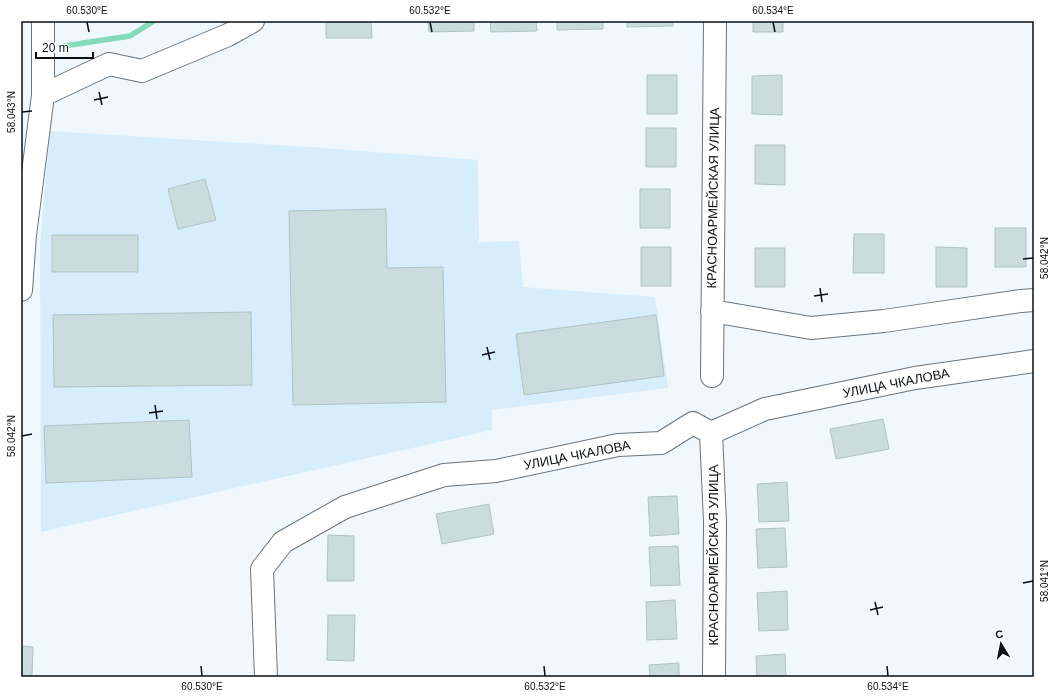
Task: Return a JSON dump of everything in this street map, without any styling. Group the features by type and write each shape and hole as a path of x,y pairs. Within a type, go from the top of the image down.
{"street":[{"path":"21,290 23,235 43,94 43,21"},
{"path":"43,94 109,64 142,70 228,35 253,21"},
{"name":"КРАСНОАРМЕЙСКАЯ УЛИЦА","path":"712,376 715,21"},
{"path":"712,312 811,328 884,321 1034,300"},
{"name":"УЛИЦА ЧКАЛОВА","path":"266,677 262,569 283,542 345,507 444,475 496,471 618,444 661,443 693,423 711,433 765,409 915,378 1034,361"},
{"name":"КРАСНОАРМЕЙСКАЯ УЛИЦА","path":"711,433 715,522 714,677"}],"shaded area":[{"path":"50,131 310,147 478,160 479,242 519,241 523,287 655,297 668,388 492,410 492,430 41,532 40,245"}],"building":[{"path":"326,21 371,21 372,38 326,38"},
{"path":"428,21 474,21 474,31 429,32"},
{"path":"490,21 536,21 537,31 491,32"},
{"path":"557,21 603,21 603,29 557,30"},
{"path":"627,21 673,21 673,26 627,27"},
{"path":"753,21 783,21 783,32 753,32"},
{"path":"647,75 677,75 677,114 647,114"},
{"path":"782,75 782,115 752,114 752,76"},
{"path":"646,128 676,128 676,167 646,167"},
{"path":"755,145 785,145 785,185 755,184"},
{"path":"205,179 216,220 178,229 168,189"},
{"path":"640,189 670,189 670,228 640,228"},
{"path":"386,209 387,268 443,267 446,402 293,405 289,211"},
{"path":"995,228 1026,228 1026,267 995,267"},
{"path":"854,234 884,234 884,273 853,273"},
{"path":"52,235 138,235 138,272 52,272"},
{"path":"641,247 671,247 671,286 641,286"},
{"path":"936,247 967,248 967,287 936,287"},
{"path":"755,248 785,248 785,287 755,287"},
{"path":"251,312 252,385 54,387 53,315"},
{"path":"656,315 664,376 524,395 516,334"},
{"path":"883,419 889,449 836,459 830,429"},
{"path":"189,420 192,477 46,483 44,426"},
{"path":"787,482 789,521 759,522 757,484"},
{"path":"677,496 679,534 650,536 648,497"},
{"path":"489,504 494,534 442,544 436,514"},
{"path":"785,528 787,567 758,568 756,529"},
{"path":"328,535 354,536 354,581 327,581"},
{"path":"678,546 680,585 651,586 649,547"},
{"path":"787,591 788,630 759,631 757,593"},
{"path":"675,600 677,639 647,640 646,602"},
{"path":"328,615 355,615 354,661 327,660"},
{"path":"21,646 33,647 32,677 21,677"},
{"path":"785,654 786,677 757,677 756,656"},
{"path":"679,663 679,677 650,677 649,665"}],"waterway":[{"path":"64,46 130,36 154,21"}]}
